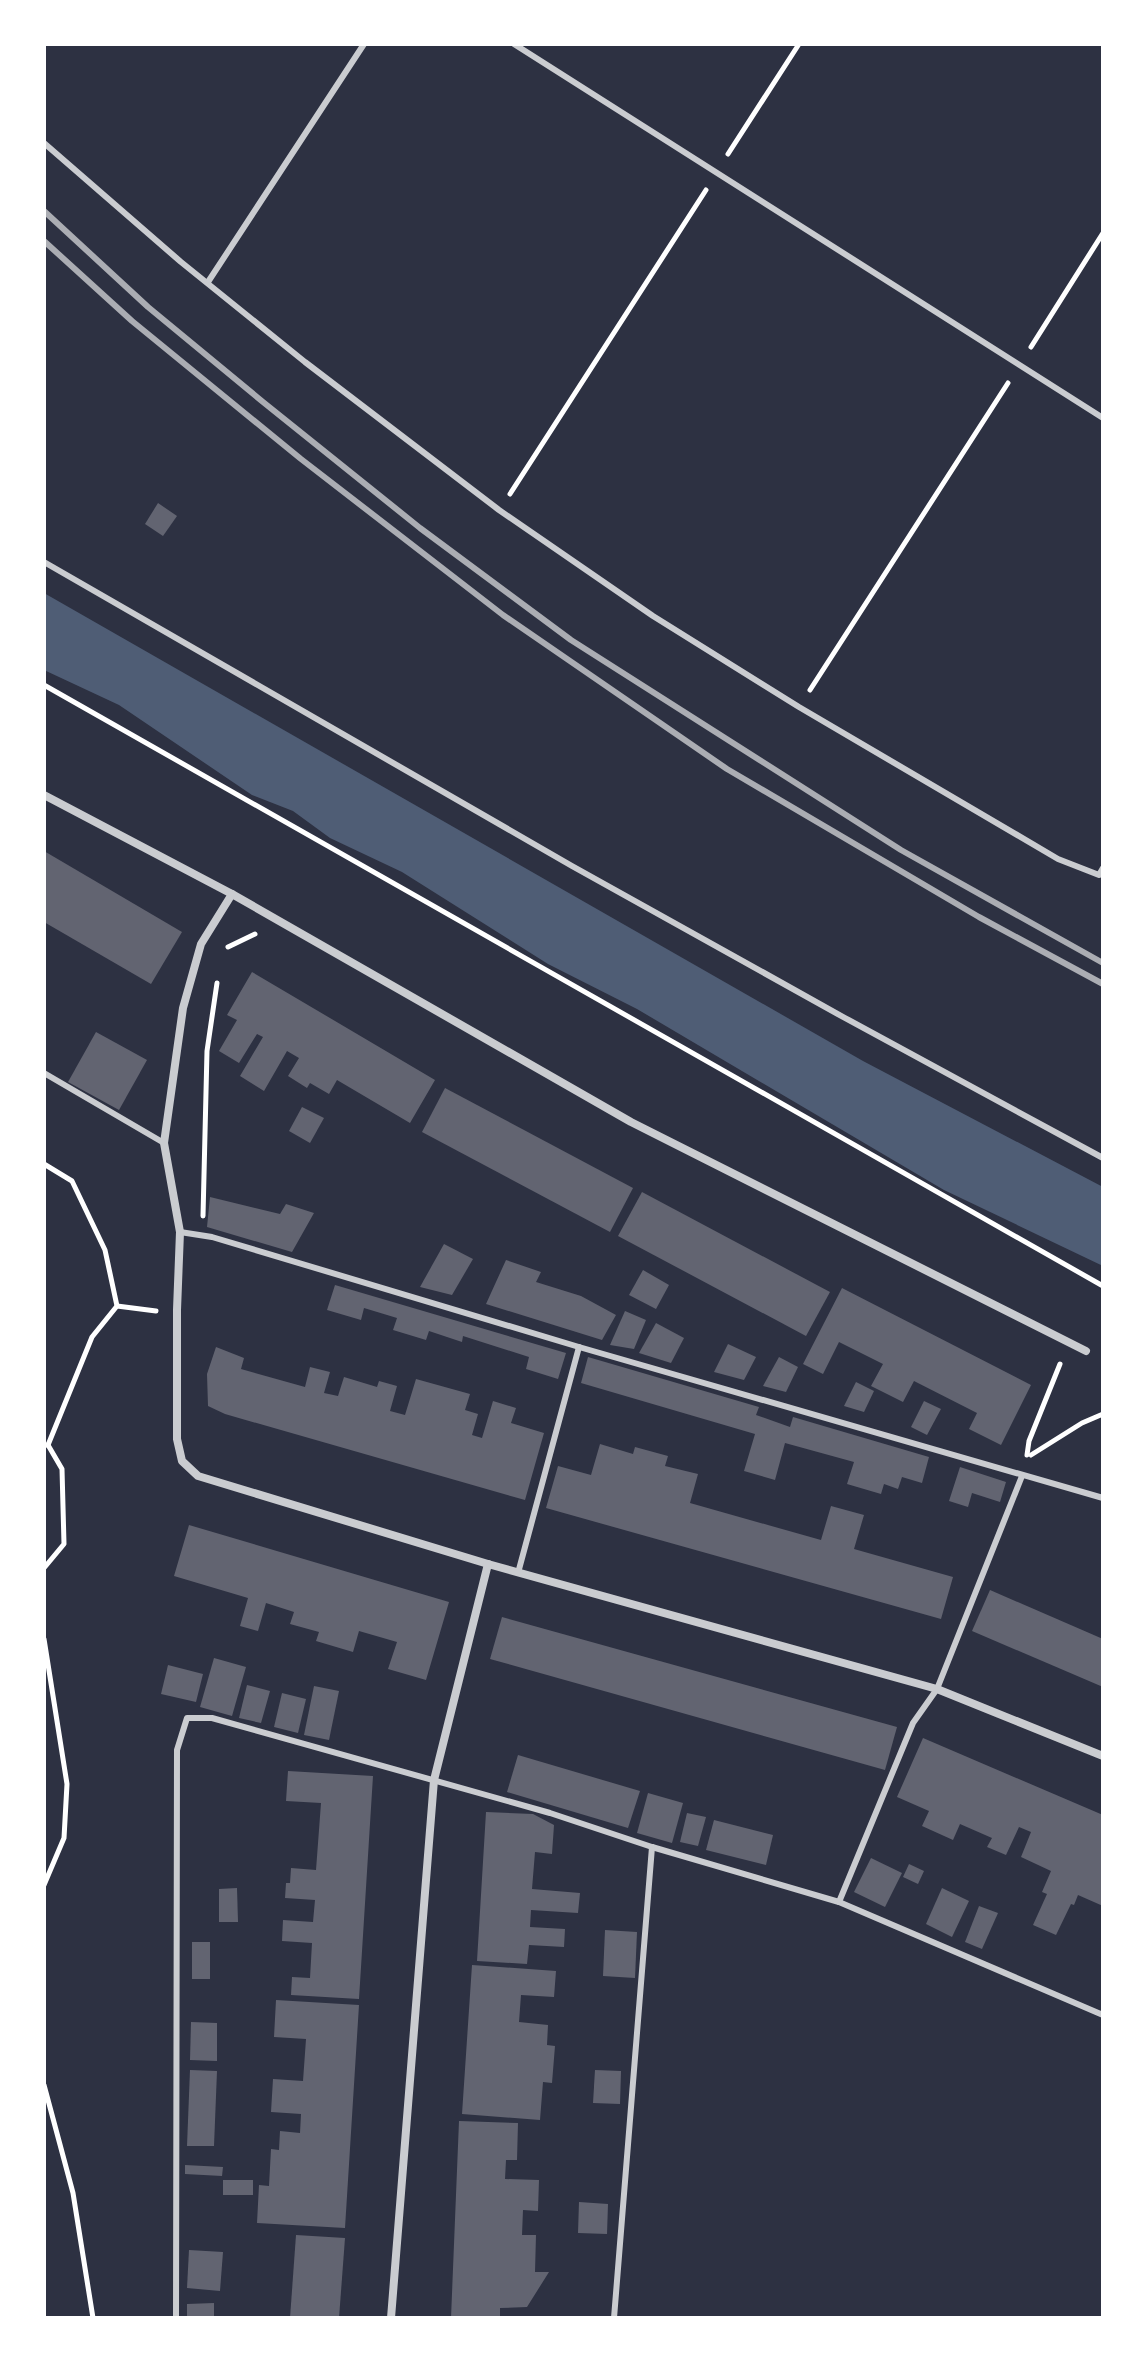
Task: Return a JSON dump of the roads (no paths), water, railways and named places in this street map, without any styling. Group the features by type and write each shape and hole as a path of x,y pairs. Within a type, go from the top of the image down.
{"street":[{"path":"44,795 232,894 631,1122 1086,1351"},
{"path":"232,894 201,944 183,1008 164,1143 180,1232 177,1439 182,1461 198,1476 488,1564 937,1689 1103,1756"},
{"path":"391,2318 434,1780 488,1564"}],"lane":[{"path":"208,282 364,44"},
{"path":"514,44 1103,418"},
{"path":"44,143 181,262 305,362 499,510 653,616 799,707 1058,859 1099,875 1103,868"},
{"path":"44,562 572,866 1103,1158"},
{"path":"44,1073 164,1143"},
{"path":"180,1232 203,1236 1103,1498"},
{"path":"518,1573 579,1347"},
{"path":"839,1902 913,1723 937,1689 1022,1476"},
{"path":"176,2318 177,1750 187,1718 212,1718 434,1780 839,1902 1103,2015"},
{"path":"614,2318 652,1847"}],"water":[{"path":"44,593 863,1061 1103,1187 1103,1266 944,1190 637,1009 548,964 402,872 330,838 293,811 252,795 119,705 44,670"}],"railway":[{"path":"44,211 148,307 263,402 420,528 571,640 901,850 1103,963"},
{"path":"44,241 132,321 301,459 503,615 727,769 979,917 1103,984"}]}
